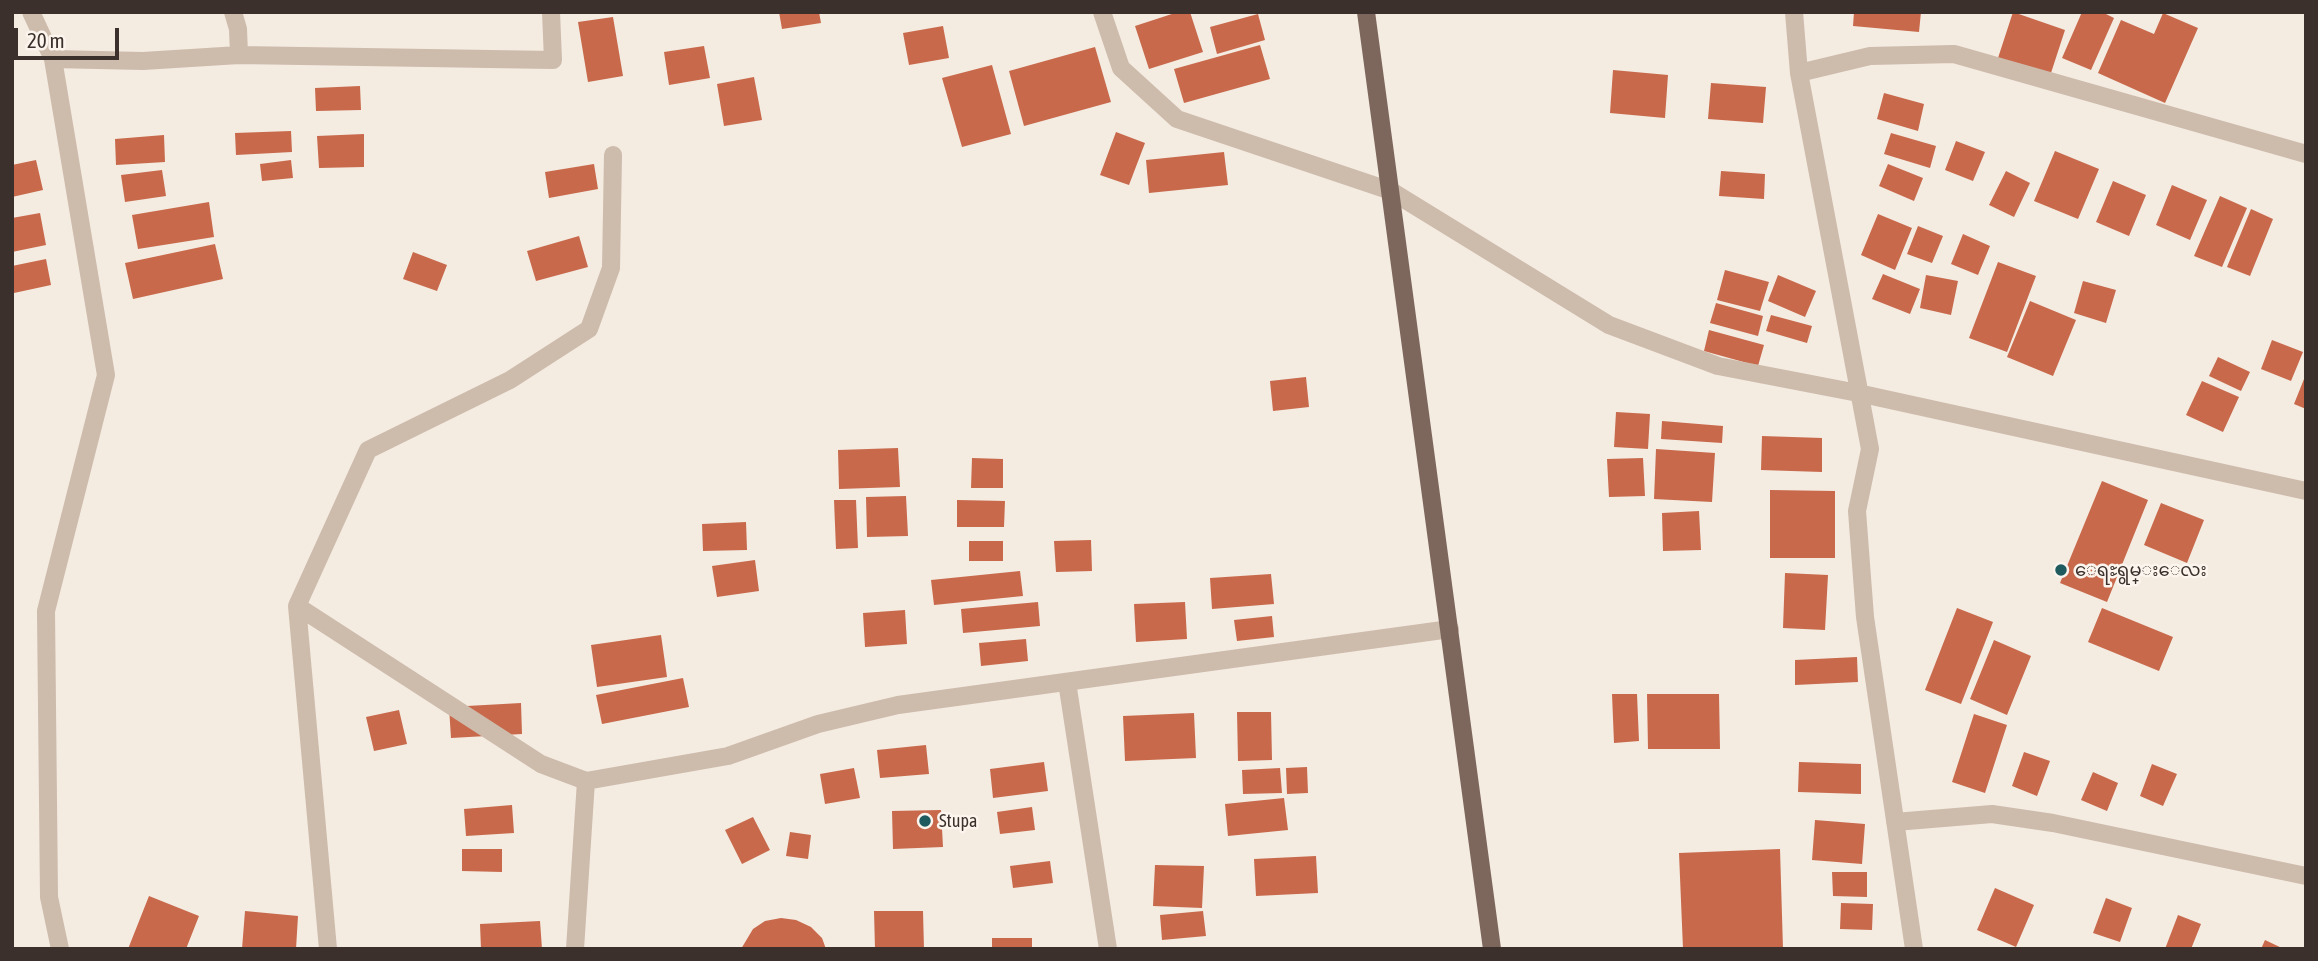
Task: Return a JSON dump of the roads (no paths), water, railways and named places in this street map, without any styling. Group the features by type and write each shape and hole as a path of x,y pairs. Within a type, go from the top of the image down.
{"main road":[{"path":"1366,12 1492,949"}],"street":[{"path":"31,12 53,59 106,375 46,611 49,897 61,949"},
{"path":"233,12 238,29 239,55"},
{"path":"53,59 144,61 239,55 553,60 551,12"},
{"path":"1102,12 1121,68 1177,119 1391,191 1609,325 1718,366 1858,393 2306,491"},
{"path":"1794,12 1799,73 1870,449 1857,511 1865,617 1914,949"},
{"path":"1799,73 1870,56 1954,54 2306,154"},
{"path":"328,949 297,606 368,450 510,380 589,329 611,268 613,155"},
{"path":"297,606 541,764 586,781 728,756 818,724 898,705 1450,629"},
{"path":"1067,682 1108,949"},
{"path":"575,949 586,781"},
{"path":"1895,821 1992,814 2053,823 2306,876"}],"place":[{"name":"ေရႊရွမ္းေလး","path":"2061,570"},
{"name":"Stupa","path":"925,821"}]}
